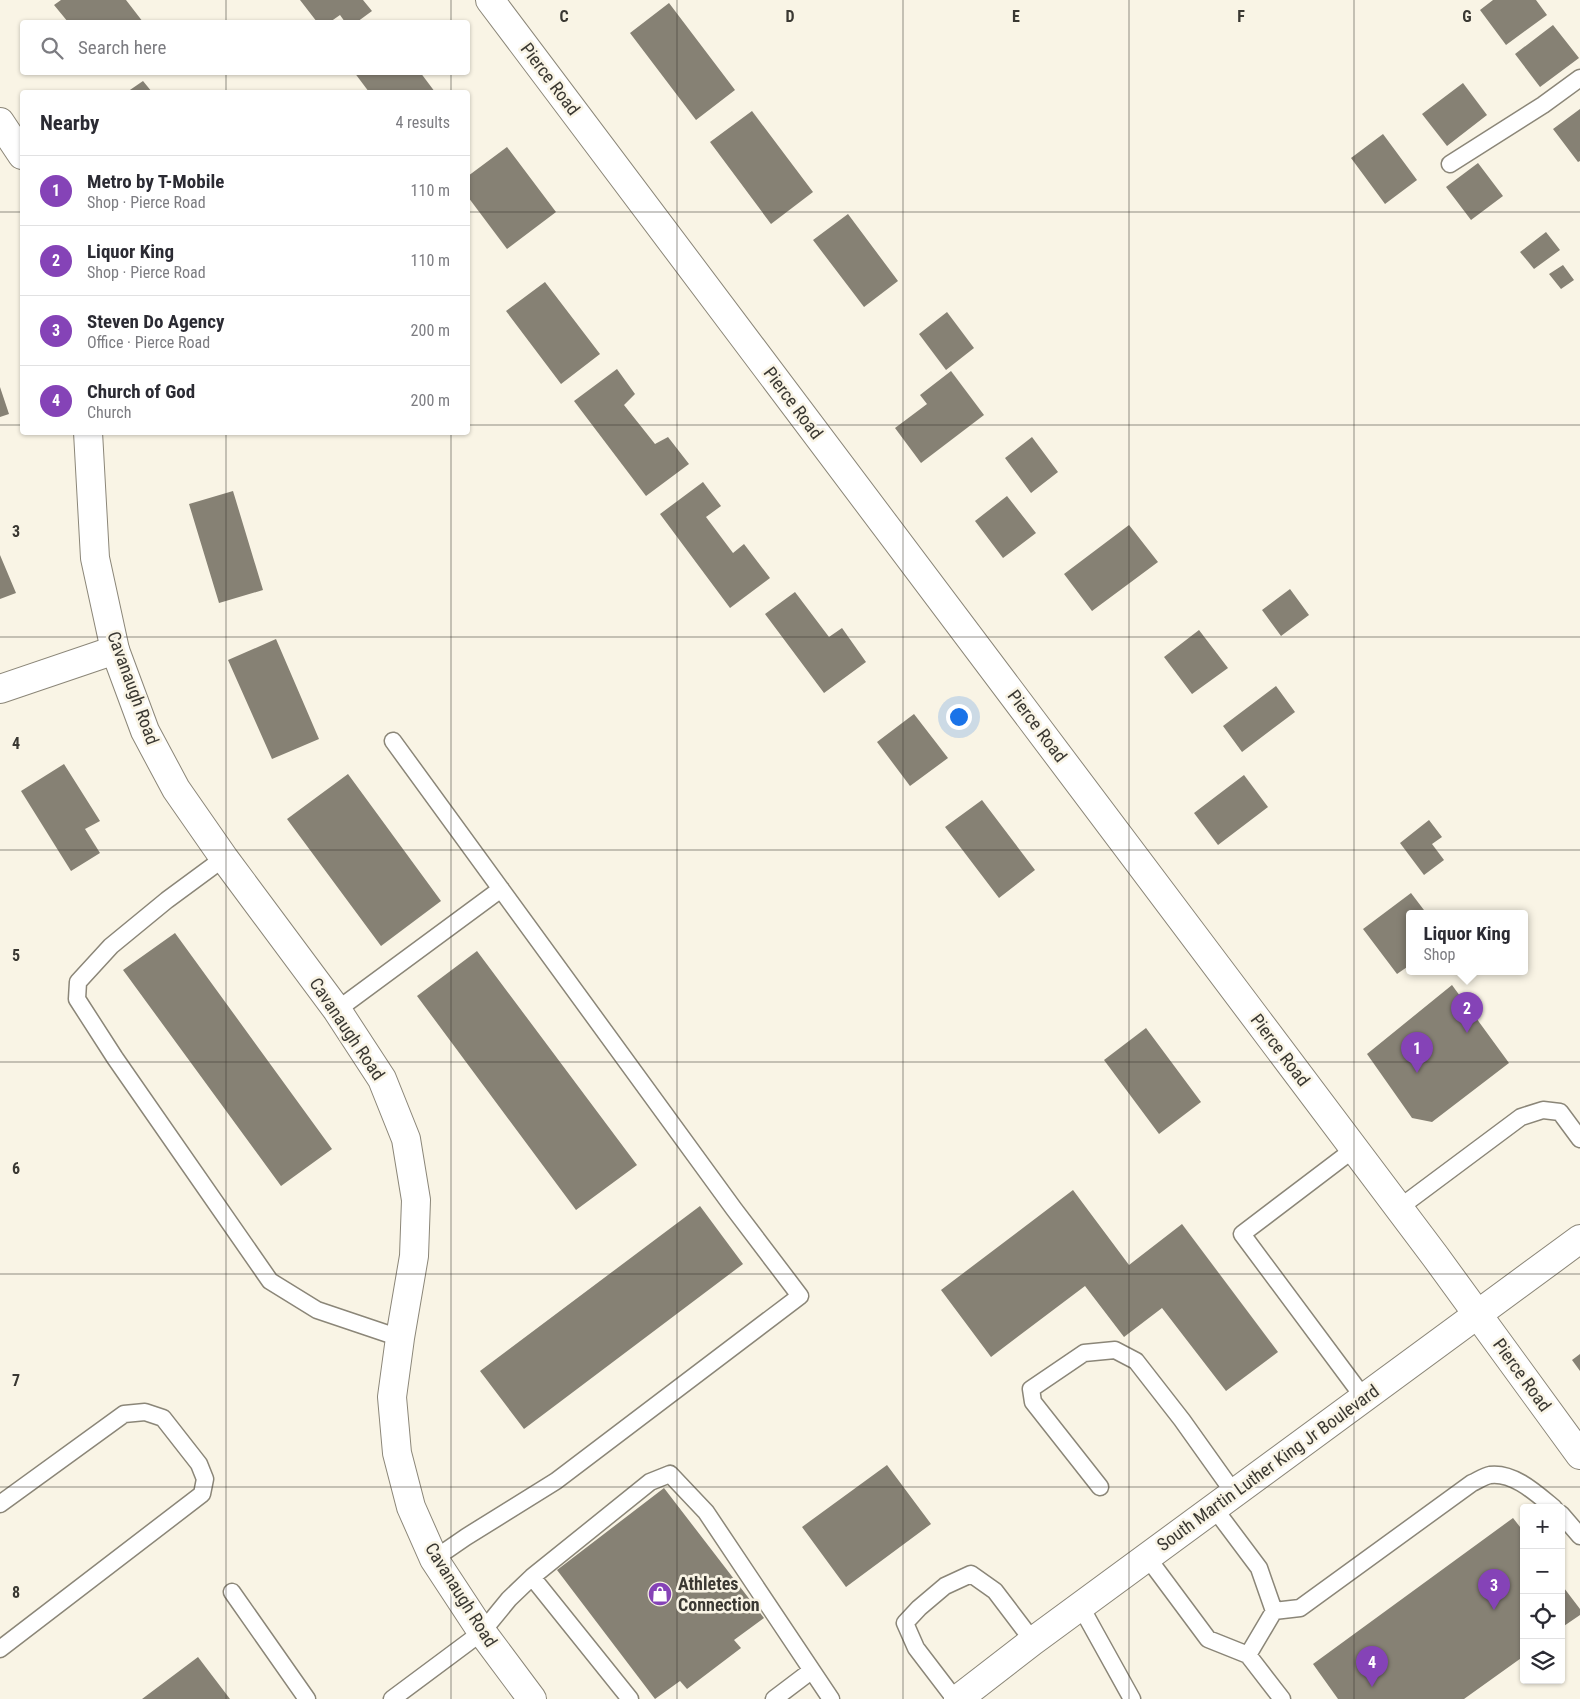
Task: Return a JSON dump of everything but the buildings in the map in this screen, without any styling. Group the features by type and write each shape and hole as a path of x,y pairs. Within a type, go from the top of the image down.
{"street":[{"name":"Pierce Road","path":"490,0 1399,1208 1580,1455"},
{"path":"0,122 20,152"},
{"name":"Cavanaugh Road","path":"88,435 95,558 114,650 144,731 176,789 224,858 337,1010 382,1079 406,1139 416,1200 414,1256 392,1397 397,1453 411,1507 434,1559 482,1632 532,1699"},
{"path":"0,689 114,650"},
{"name":"South Martin Luther King Jr Boulevard","path":"956,1699 1580,1239"}],"lane":[{"path":"1450,164 1543,105 1580,78"},
{"path":"394,741 734,1209 800,1296 556,1481 434,1559"},
{"path":"224,858 167,900 111,946 78,982 78,999 115,1058 270,1281 317,1310 400,1338"},
{"path":"337,1010 501,889"},
{"path":"1399,1208 1521,1117 1543,1110 1560,1112 1580,1139"},
{"path":"1354,1149 1242,1234 1364,1398"},
{"path":"1100,1487 1033,1402 1031,1389 1084,1353 1115,1350 1136,1361 1182,1420 1259,1568 1274,1611 1248,1656"},
{"path":"0,1504 124,1414 145,1412 163,1418 199,1464 205,1479 202,1494 0,1649"},
{"path":"392,1699 482,1632 509,1599 532,1577 650,1482 670,1474 706,1512 831,1699"},
{"path":"1274,1611 1300,1608 1472,1483 1489,1475 1510,1477 1549,1504"},
{"path":"1565,1519 1580,1536"},
{"path":"1147,1557 1208,1639 1248,1656 1282,1699"},
{"path":"956,1699 916,1648 906,1623 919,1608 945,1586 971,1574 995,1591 1033,1641"},
{"path":"532,1577 630,1699"},
{"path":"232,1592 307,1699"},
{"path":"1081,1606 1132,1699"},
{"path":"774,1699 812,1671"}],"place":[{"name":"Liquor King","path":"1467,1033"},
{"name":"Metro by T-Mobile","path":"1417,1073"},
{"name":"Athletes Connection","path":"660,1594"},
{"name":"Steven Do Agency","path":"1494,1610"},
{"name":"Church of God","path":"1372,1687"}]}
